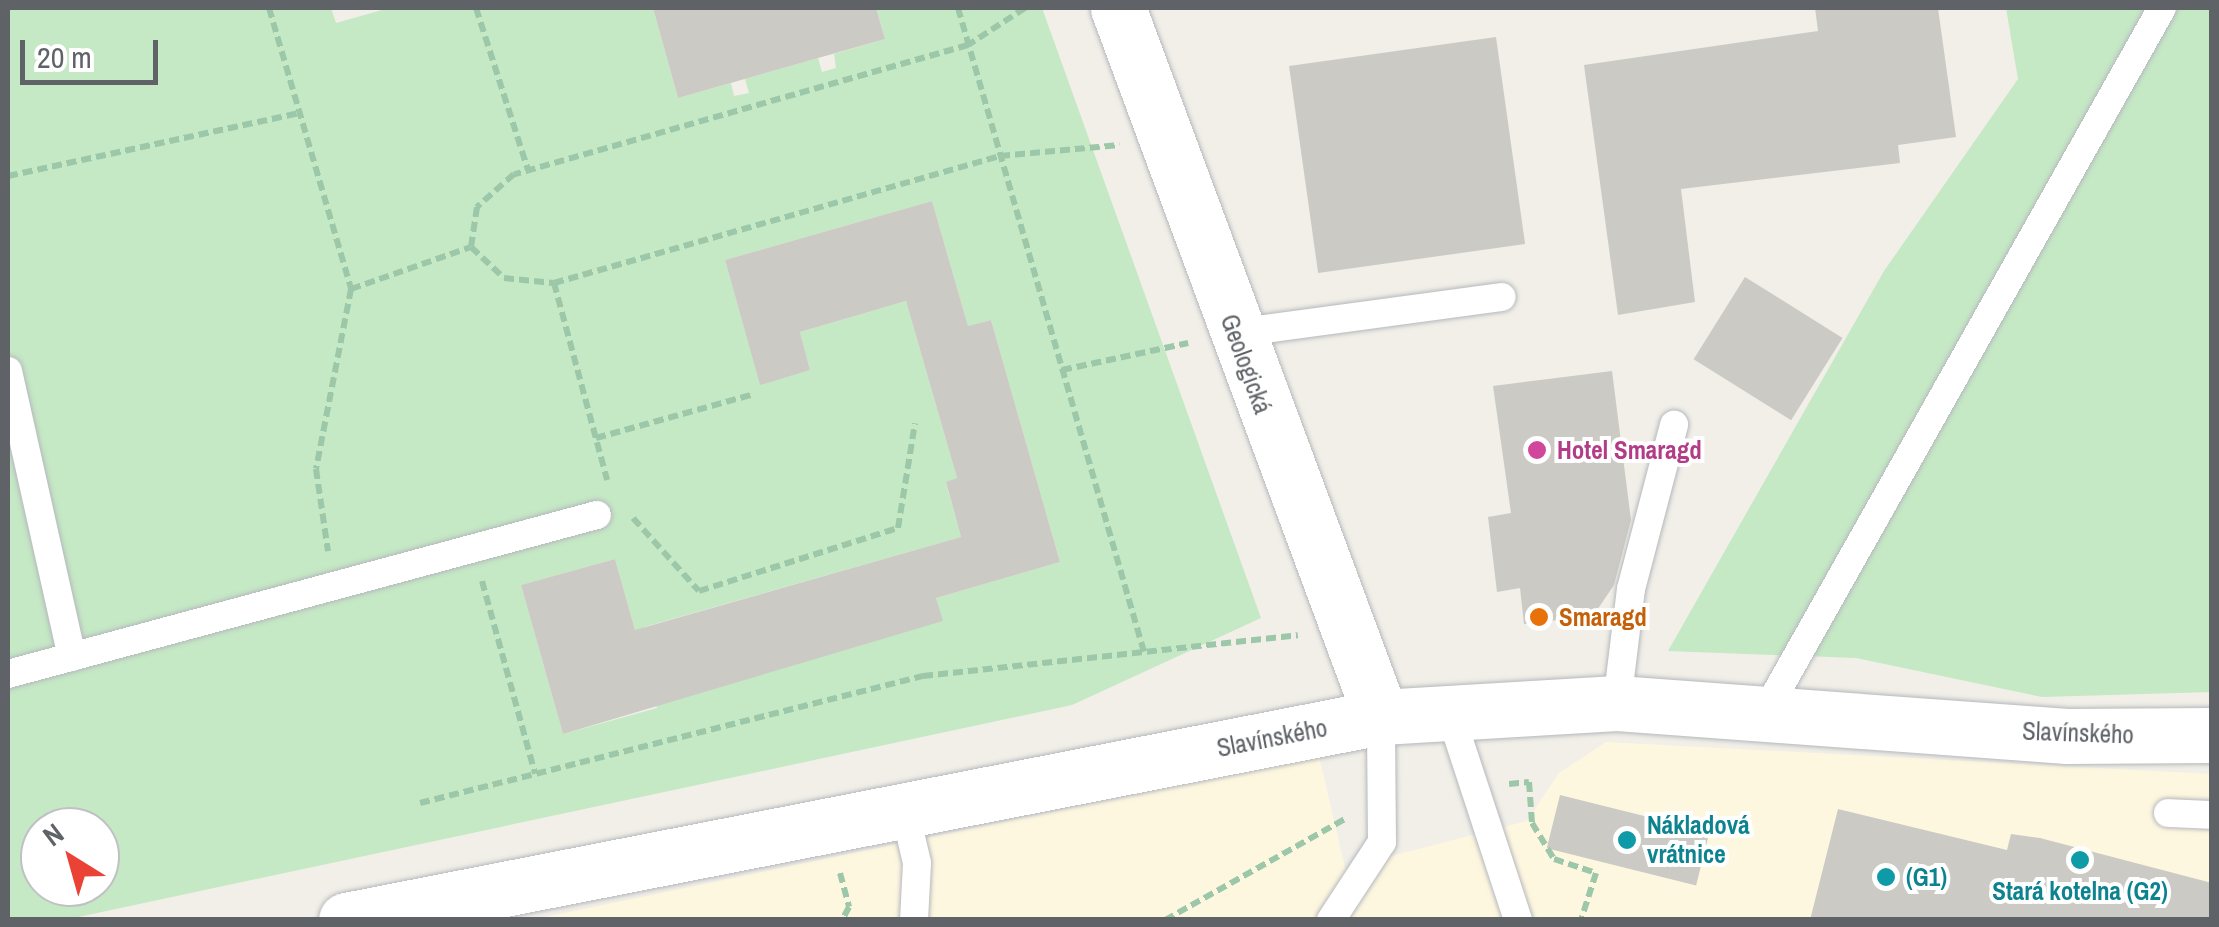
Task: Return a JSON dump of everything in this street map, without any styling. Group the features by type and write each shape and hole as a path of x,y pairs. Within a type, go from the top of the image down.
{"street":[{"name":"Geologická","path":"1118,8 1381,718"},
{"name":"Slavínského","path":"346,920 904,807 1381,718 1617,704 1766,711 2067,736 2212,735"}],"lane":[{"path":"1766,711 2162,8"},
{"path":"1236,333 1502,298"},
{"path":"8,371 13,425 72,657"},
{"path":"1617,704 1632,589 1674,425"},
{"path":"8,674 335,591 474,551 604,504"},
{"path":"1450,713 1518,920"},
{"path":"1332,920 1382,842 1381,718"},
{"path":"904,807 917,862 914,920"},
{"path":"2168,813 2212,815"}],"path":[{"path":"268,8 351,289 316,470 335,591"},
{"path":"476,8 528,170"},
{"path":"958,8 1144,652"},
{"path":"471,247 477,206 528,170 968,45 1025,8"},
{"path":"8,176 300,113"},
{"path":"471,247 504,278 554,282 1000,156 1166,140"},
{"path":"351,289 471,247"},
{"path":"554,282 596,438 604,504"},
{"path":"1062,370 1236,333"},
{"path":"596,438 751,395"},
{"path":"627,511 699,592 898,528 915,424"},
{"path":"474,551 535,774"},
{"path":"420,803 923,676 1298,635"},
{"path":"1529,782 1542,846 1596,873 1582,920"},
{"path":"1165,920 1379,802"}],"shaded area":[{"path":"1606,742 2211,774 2211,919 531,920 1319,756 1345,868 1527,821 1559,773"}],"green space":[{"path":"8,8 331,8 336,23 389,8 653,8 678,98 731,83 734,96 749,93 745,79 818,58 822,72 836,68 834,54 885,39 876,8 1042,8 1261,618 1072,705 69,919 8,917","holes":["932,201 968,326 991,320 1060,562 936,598 942,621 665,701 644,627 961,537 946,483 957,478 906,301 800,332 810,370 760,384 725,260","615,559 657,708 563,734 521,585"]},
{"path":"2006,8 2211,8 2211,692 2042,697 1856,658 1668,651 1884,271 2018,79"}],"building":[{"path":"653,8 876,8 885,39 678,98"},
{"path":"1815,8 1938,8 1956,137 1898,145 1900,163 1681,189 1695,302 1618,315 1584,65 1818,31"},
{"path":"1496,37 1525,244 1318,273 1289,66"},
{"path":"932,201 968,326 991,320 1060,562 936,598 943,621 563,734 521,585 615,559 635,630 961,537 946,482 957,478 906,301 800,332 810,370 760,385 725,260"},
{"path":"1745,277 1843,338 1791,420 1694,359"},
{"path":"1612,371 1631,520 1614,585 1593,616 1524,624 1520,588 1497,592 1488,517 1511,513 1493,386"},
{"name":"Nákladová vrátnice","path":"1560,795 1709,832 1696,886 1547,848"},
{"path":"1838,809 2007,850 2011,834 2040,838 2212,883 2212,920 1810,920"}],"place":[{"name":"Hotel Smaragd","path":"1537,450"},
{"name":"Smaragd","path":"1539,617"},
{"name":"Nákladová vrátnice","path":"1627,840"},
{"name":"Stará kotelna (G2)","path":"2080,860"},
{"name":"(G1)","path":"1886,877"}]}
